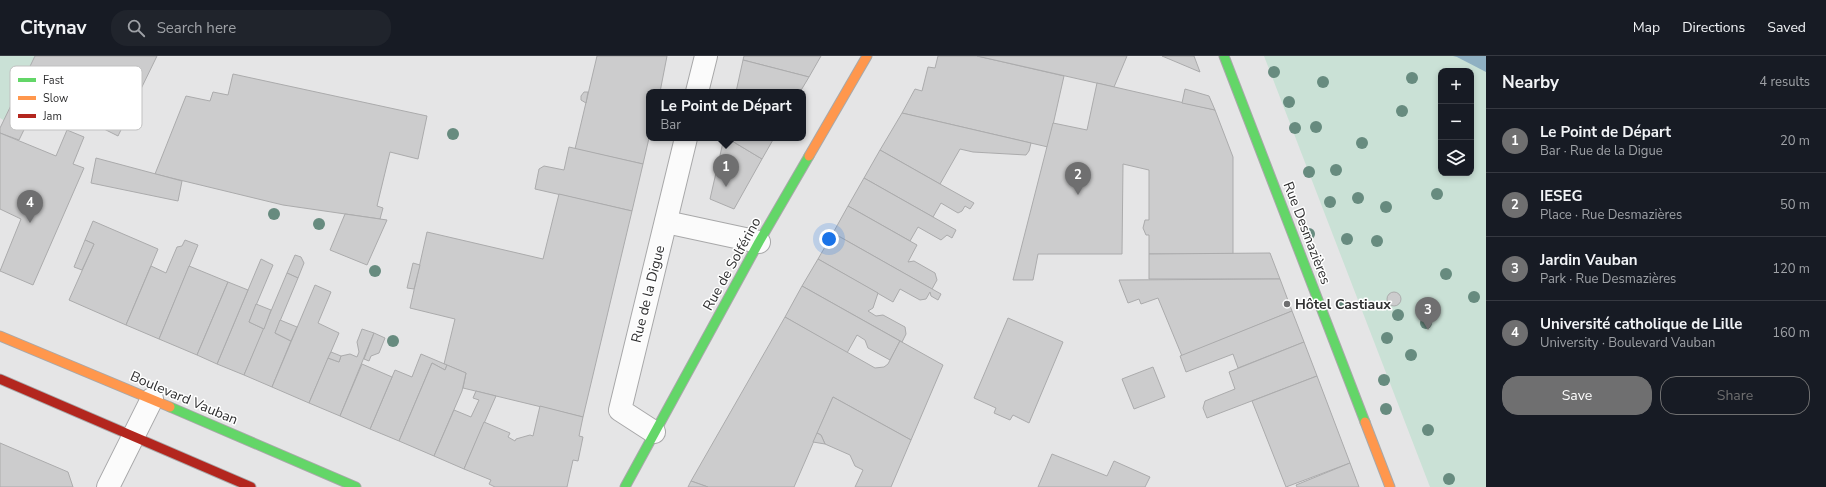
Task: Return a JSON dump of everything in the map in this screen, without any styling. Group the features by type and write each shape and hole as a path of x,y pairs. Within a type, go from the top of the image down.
{"main road":[{"name":"Rue de Solférino","path":"625,487 759,242 867,56"},
{"name":"Rue Desmazières","path":"1224,56 1390,487"},
{"name":"Boulevard Vauban","path":"0,336 152,399 356,487"},
{"path":"0,379 251,487"}],"street":[{"path":"698,89 706,56"},
{"name":"Rue de la Digue","path":"654,432 620,410 685,141"},
{"path":"666,222 759,242"},
{"path":"108,487 152,399"}],"green space":[{"path":"0,56 35,56 30,66 10,66 10,110 5,121 0,118"},
{"path":"1264,56 1486,56 1486,487 1430,487"}],"water":[{"path":"1453,56 1486,56 1486,72 1457,57"}],"building":[{"path":"35,56 157,56 142,87 142,66 30,66"},
{"path":"597,56 667,56 661,89 646,89 646,141 648,141 643,164 575,149"},
{"path":"744,56 821,56 809,77 743,60"},
{"path":"938,56 977,56 1064,76 1048,147 902,113 915,89 922,91 928,67 935,68"},
{"path":"977,56 1127,56 1114,87"},
{"path":"1162,56 1194,56 1200,72"},
{"path":"743,60 809,77 802,89 737,89"},
{"path":"233,74 427,116 418,159 390,152 377,206 383,208 380,219 283,205 155,174 186,96 210,101 213,92 228,95"},
{"path":"1097,83 1215,110 1233,157 1233,254 1149,254 1149,235 1146,235 1143,228 1145,220 1149,220 1149,170 1123,164 1122,254 1038,254 1033,280 1013,280 1053,123 1087,130"},
{"path":"1185,89 1209,96 1215,110 1182,103"},
{"path":"584,92 588,92 586,103 581,100 581,96"},
{"path":"10,107 10,130 24,130 19,140 0,133 0,128"},
{"path":"902,113 1031,143 1029,151 1026,155 973,152 960,149 940,184 880,150"},
{"path":"67,130 84,137 73,164 84,168 33,285 0,271 21,219 0,209 0,133 56,156"},
{"path":"106,130 121,130 118,136"},
{"path":"723,141 732,141 762,159 734,209 710,199"},
{"path":"732,141 772,141 762,159"},
{"path":"569,147 643,164 632,211 535,189 539,169 544,166 564,170"},
{"path":"880,150 974,203 970,209 965,206 962,211 958,213 941,203 933,217 864,178"},
{"path":"96,158 182,181 178,201 91,183"},
{"path":"864,178 956,230 952,238 947,235 941,240 918,227 910,241 848,206"},
{"path":"559,194 632,211 583,417 463,388 466,373 444,364 455,319 410,308 427,232 543,259"},
{"path":"848,206 917,245 908,262 914,261 935,273 937,280 932,289 833,233"},
{"path":"345,214 387,220 367,265 330,250"},
{"path":"93,221 158,249 126,325 69,300 94,244 85,240"},
{"path":"833,233 941,294 938,300 931,296 930,292 926,299 920,300 900,289 893,302 818,259"},
{"path":"85,240 94,244 82,270 74,267"},
{"path":"185,240 198,245 159,339 126,325 151,266 166,273 177,247 182,246"},
{"path":"1270,253 1280,279 1149,279 1149,254"},
{"path":"295,255 301,257 304,263 298,278 287,273"},
{"path":"261,259 273,265 249,322 264,329 244,375 217,364"},
{"path":"818,259 878,293 873,308 868,311 876,316 883,315 905,327 906,334 902,342 802,286"},
{"path":"413,263 420,265 414,289 407,288"},
{"path":"189,266 228,282 197,355 159,339"},
{"path":"287,273 298,278 275,333 291,341 272,387 244,375"},
{"path":"1280,279 1292,311 1182,356 1158,298 1141,304 1139,299 1128,303 1119,280"},
{"path":"228,282 248,290 217,364 197,355"},
{"path":"315,285 331,292 318,323 339,333 309,403 272,387"},
{"path":"802,286 900,341 890,360 868,348 865,340 857,335 847,353 785,317"},
{"path":"1394,292 1399,294 1401,299 1399,304 1394,306 1389,304 1387,299 1389,294"},
{"path":"256,304 271,310 264,329 249,322"},
{"path":"1292,311 1304,342 1238,368 1233,354 1186,372 1180,356"},
{"path":"785,317 875,368 884,367 888,364 900,341 943,365 911,440 833,397 794,487 708,487 691,481"},
{"path":"1008,318 1063,342 1029,423 1013,415 1010,420 994,413 996,408 974,398"},
{"path":"280,320 297,327 291,341 275,333"},
{"path":"362,329 374,333 340,416 309,403 328,358 339,362 341,356 350,354 357,357 359,352 357,342"},
{"path":"374,333 385,338 379,353 371,356 369,361 364,359"},
{"path":"1304,342 1317,376 1207,418 1203,408 1205,401 1235,389 1229,372"},
{"path":"331,352 341,356 339,362 328,358"},
{"path":"421,354 447,365 445,370 432,363 399,441 370,429 395,370 412,377"},
{"path":"432,363 445,370 447,365 466,373 462,391 434,456 399,441"},
{"path":"362,364 392,377 370,429 340,416"},
{"path":"1153,367 1165,397 1134,409 1122,379"},
{"path":"1317,376 1350,463 1286,487 1252,401"},
{"path":"476,391 496,396 464,469 434,456 454,410 471,417 479,400 473,398"},
{"path":"833,397 911,440 891,487 855,487 863,470 855,466 850,455 825,444 821,435 817,433"},
{"path":"540,406 583,417 579,436 583,437 578,461 573,460 567,487 495,487 489,484 491,480 464,469 484,422 510,433 508,437 515,441 516,439 530,435 533,436"},
{"path":"817,433 821,435 825,444 813,442"},
{"path":"0,443 68,472 73,487 0,487"},
{"path":"1052,454 1107,476 1114,461 1150,477 1145,487 1038,487"},
{"path":"1350,463 1359,487 1297,487 1296,485"},
{"path":"691,481 708,487 688,487"}],"traffic: fast":[{"path":"1224,56 1365,422"},
{"path":"625,487 759,242 809,156"},
{"path":"170,407 356,487"}],"traffic: slow":[{"path":"809,156 867,56"},
{"path":"0,336 170,407"},
{"path":"1365,422 1390,487"}],"traffic: jam":[{"path":"0,379 251,487"}],"place":[{"name":"Le Point de Départ","path":"726,187"},
{"name":"IESEG","path":"1078,195"},
{"name":"Université catholique de Lille","path":"30,223"},
{"name":"Hôtel Castiaux","path":"1287,304"},
{"name":"Jardin Vauban","path":"1428,330"}]}
